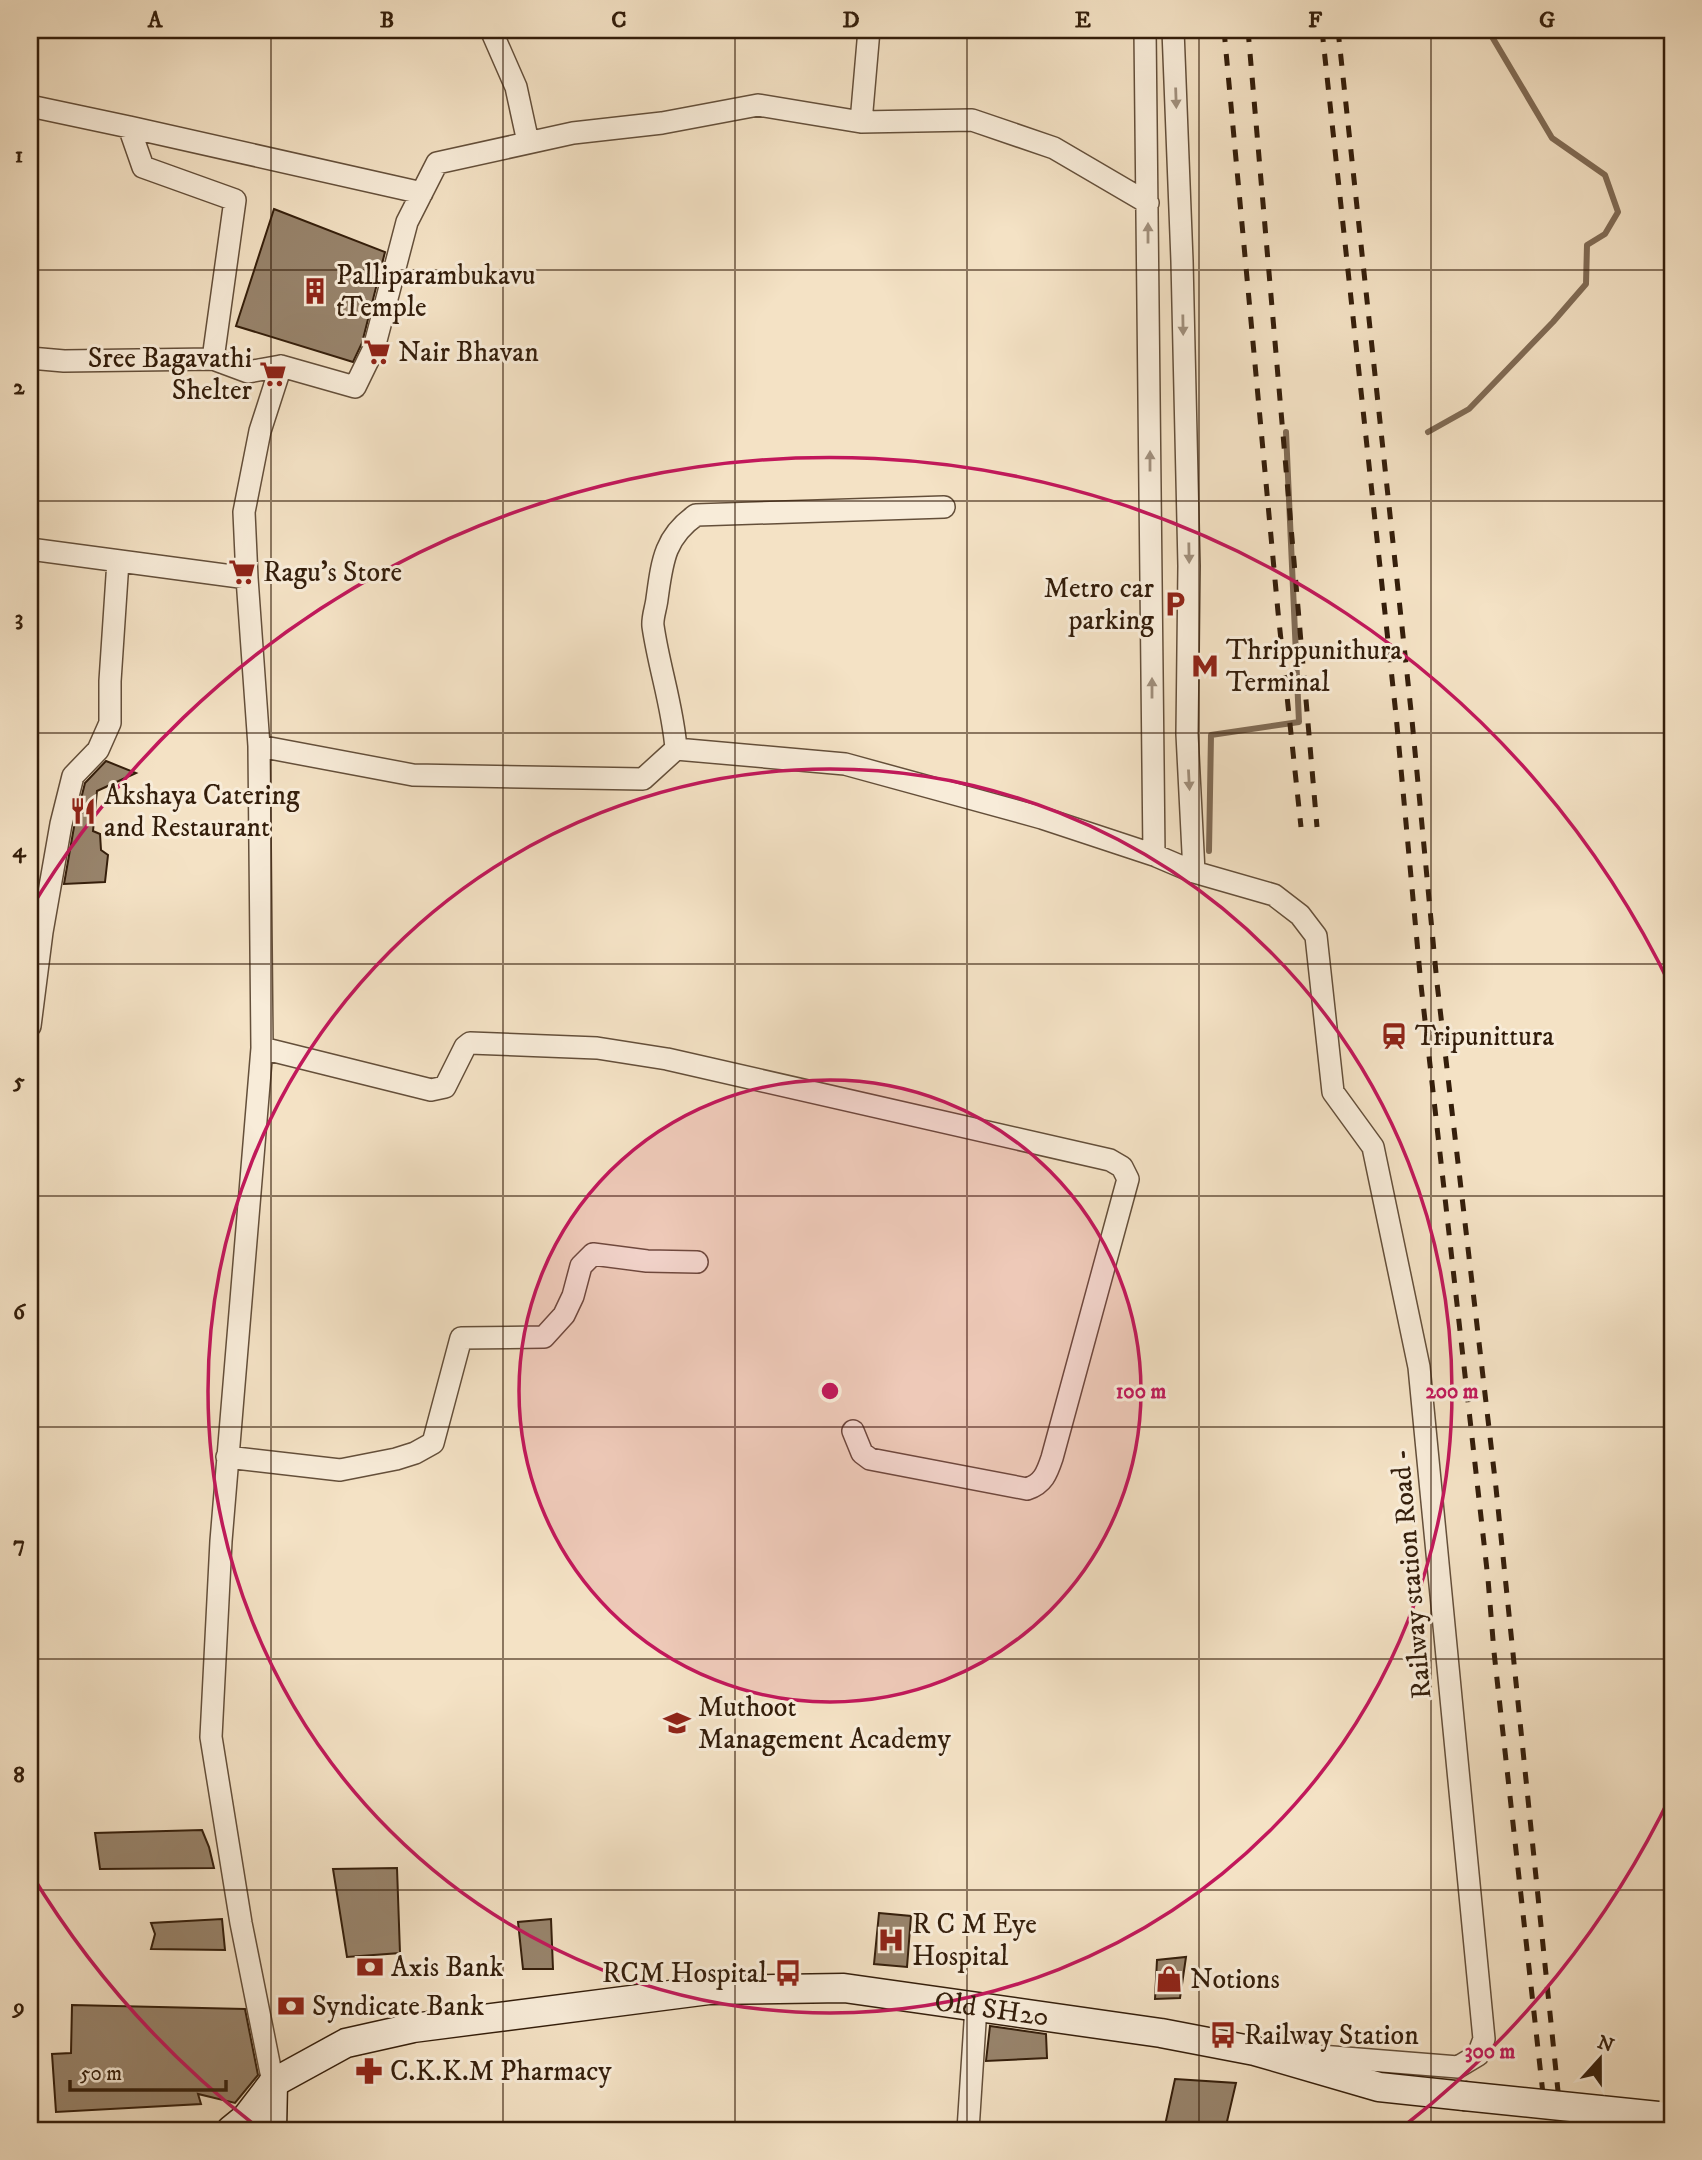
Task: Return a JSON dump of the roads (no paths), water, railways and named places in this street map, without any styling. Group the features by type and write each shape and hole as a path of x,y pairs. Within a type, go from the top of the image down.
{"main road":[{"name":"Old SH20","path":"273,2083 346,2043 413,2028 709,1990 844,1988 1161,2033 1255,2051 1379,2087 1665,2115"},
{"path":"231,2130 247,2117 273,2083"},
{"path":"272,2130 273,2083"}],"street":[{"path":"491,30 516,87 528,142"},
{"path":"860,122 869,30"},
{"path":"1145,30 1154,855"},
{"path":"259,746 413,775 643,779 676,749 845,764 1042,817 1154,855 1194,872 1187,734 1189,552 1173,30"},
{"path":"30,358 64,361 214,359 248,372 281,366 355,387 374,348 407,222 437,163 573,133 662,123 758,105 860,122 972,120 1054,148 1148,203"},
{"path":"30,106 422,193"},
{"path":"129,127 143,167 235,200 214,359"},
{"path":"273,2083 241,1923 211,1737 221,1541 262,1048 259,746 244,512 260,431 281,366"},
{"path":"676,749 674,725 653,623 662,564 669,542 681,526 696,515 944,507"},
{"path":"30,549 247,578"},
{"path":"30,1026 44,918 61,824 73,776 98,750 110,723 118,561"},
{"name":"Railway station Road -","path":"1194,872 1274,895 1300,915 1316,936 1333,1092 1373,1147 1419,1367 1484,2039 1478,2055 1458,2067 1255,2051"},
{"path":"262,1048 431,1090 445,1087 465,1047 470,1043 597,1048 667,1059 1110,1160 1122,1167 1128,1179 1125,1192 1052,1458 1046,1475 1037,1486 1027,1489 870,1459 862,1453 853,1430"},
{"path":"228,1457 340,1470 415,1453 432,1443 461,1338 544,1336 564,1315 573,1296 581,1266 593,1254 647,1261 697,1262"},
{"path":"968,2130 976,2007"}],"waterway":[{"path":"1428,432 1469,409 1586,284 1587,245 1605,234 1618,212 1605,175 1552,138 1488,30"},
{"path":"1209,851 1211,735 1299,722 1286,432"}],"railway":[{"path":"1224,30 1278,612 1301,827"},
{"path":"1248,30 1317,827"},
{"path":"1322,30 1396,715 1421,985 1547,2130"},
{"path":"1338,30 1412,720 1437,983 1496,1488 1562,2130"}],"place":[{"name":"Palliparambukavu tTemple","path":"315,291"},
{"name":"Nair Bhavan","path":"377,352"},
{"name":"Sree Bagavathi Shelter","path":"273,374"},
{"name":"Ragu's Store","path":"242,572"},
{"name":"Metro car parking","path":"1175,604"},
{"name":"Thrippunithura Terminal","path":"1205,666"},
{"name":"Akshaya Catering and Restaurant","path":"83,811"},
{"name":"Tripunittura","path":"1394,1036"},
{"name":"Muthoot Management Academy","path":"677,1723"},
{"name":"R C M Eye Hospital","path":"891,1940"},
{"name":"Axis Bank","path":"370,1967"},
{"name":"RCM Hospital","path":"788,1973"},
{"name":"Notions","path":"1169,1979"},
{"name":"Syndicate Bank","path":"291,2006"},
{"name":"Railway Station","path":"1223,2035"},
{"name":"C.K.K.M Pharmacy","path":"369,2071"}]}
